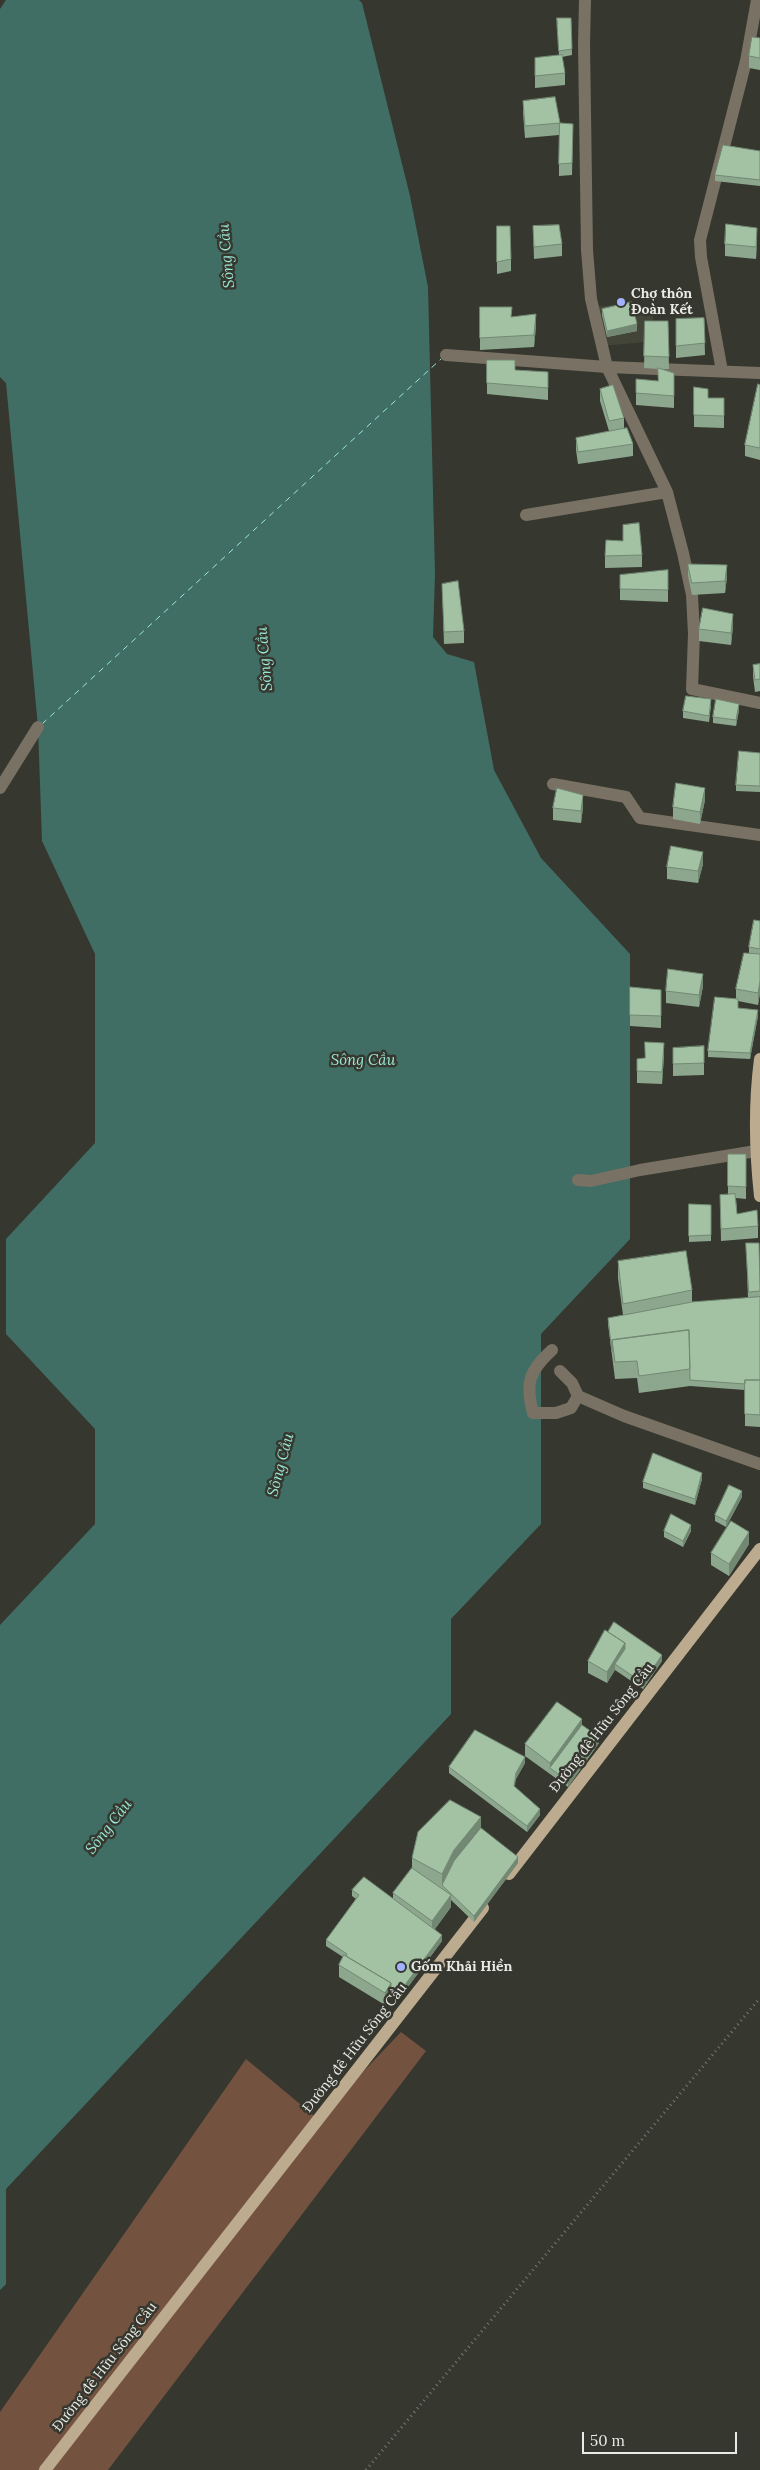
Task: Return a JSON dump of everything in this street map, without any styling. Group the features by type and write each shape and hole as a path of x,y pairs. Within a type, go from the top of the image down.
{"main road":[{"path":"760,1059 755,1095 756,1151 760,1196"},
{"name":"Đường đê Hữu Sông Cầu","path":"500,1885 760,1550"},
{"name":"Đường đê Hữu Sông Cầu","path":"45,2470 488,1900"}],"street":[{"path":"585,0 586,250 591,299 607,367 667,492 692,595 694,634 692,689 760,703"},
{"path":"722,371 701,257 700,240 746,61 757,0"},
{"path":"446,356 607,367 760,373"},
{"path":"526,515 667,492"},
{"path":"0,788 38,727"},
{"path":"553,784 626,796 640,818 760,835"},
{"path":"578,1180 591,1181 640,1170 756,1151"},
{"path":"552,1350 536,1365 530,1382 528,1394 533,1413 556,1413 571,1408 578,1396"},
{"path":"560,1371 572,1383 578,1396 624,1416 760,1464"}],"path":[{"path":"366,2470 760,1998"}],"shaded area":[{"path":"632,304 653,306 653,333 645,342 602,346 593,307"},
{"path":"401,2032 426,2051 108,2470 0,2470 0,2412 246,2059 318,2119"}],"water":[{"name":"Sông Cầu","path":"6,0 359,0 362,3 410,196 428,287 435,574 433,637 447,654 474,662 494,770 541,858 630,954 630,1239 541,1334 541,1524 451,1619 451,1714 6,2189 6,2284 0,2290 0,1625 95,1524 95,1429 6,1334 6,1239 95,1143 95,954 42,841 38,727 6,383 0,377 0,9"}],"building":[{"path":"557,18 571,18 572,49 559,51"},
{"path":"752,37 760,38 760,58 749,56"},
{"path":"562,55 565,73 535,76 535,58"},
{"path":"555,97 560,123 525,126 523,101"},
{"path":"560,123 573,124 572,163 559,164"},
{"path":"723,145 760,151 760,180 715,175"},
{"path":"726,224 757,228 756,247 725,244"},
{"path":"559,225 562,244 534,247 533,226"},
{"path":"497,226 510,226 511,259 497,262"},
{"path":"632,302 637,324 607,331 602,309"},
{"path":"480,307 512,307 511,317 536,314 534,335 480,338"},
{"path":"704,318 705,343 676,346 676,319"},
{"path":"645,321 668,321 669,357 644,356"},
{"path":"487,360 515,360 515,370 548,372 548,388 487,383"},
{"path":"658,368 674,373 674,396 636,393 636,379 658,381"},
{"path":"758,384 760,385 760,448 745,445"},
{"path":"613,385 624,418 609,421 600,389"},
{"path":"694,387 708,389 708,398 724,398 724,416 694,415"},
{"path":"627,428 633,444 578,452 576,438"},
{"path":"639,523 642,555 605,556 606,540 623,541 623,525"},
{"path":"688,564 727,565 725,581 692,583"},
{"path":"668,570 668,590 620,589 620,575"},
{"path":"458,581 464,631 444,632 442,584"},
{"path":"703,608 733,614 731,633 699,629"},
{"path":"760,664 760,679 755,680 753,665"},
{"path":"686,696 711,699 709,716 683,711"},
{"path":"716,699 739,704 736,720 713,717"},
{"path":"739,751 760,753 760,786 736,785"},
{"path":"676,783 705,788 700,812 673,807"},
{"path":"557,788 583,795 581,811 553,808"},
{"path":"671,846 703,852 698,871 667,867"},
{"path":"754,920 760,921 760,949 749,947"},
{"path":"744,953 760,954 758,993 736,989"},
{"path":"668,969 703,974 699,995 666,991"},
{"path":"630,987 661,990 661,1016 630,1015"},
{"path":"715,997 738,999 738,1008 758,1010 750,1053 708,1051"},
{"path":"645,1042 664,1043 662,1072 637,1071 637,1059 645,1058"},
{"path":"704,1046 704,1063 673,1064 673,1048"},
{"path":"728,1154 746,1154 746,1187 728,1186"},
{"path":"735,1194 737,1214 757,1210 758,1226 721,1229 720,1195"},
{"path":"689,1204 711,1205 711,1235 689,1236"},
{"path":"746,1243 759,1243 760,1291 749,1292"},
{"path":"686,1251 692,1290 623,1304 618,1261"},
{"path":"760,1297 760,1380 745,1380 745,1384 690,1380 689,1330 612,1340 612,1352 608,1318 692,1302"},
{"path":"689,1330 690,1369 639,1376 637,1361 615,1362 612,1340"},
{"path":"745,1380 760,1380 760,1415 745,1414"},
{"path":"653,1453 702,1473 695,1499 643,1482"},
{"path":"729,1485 742,1491 726,1521 715,1515"},
{"path":"671,1514 691,1525 683,1541 664,1531"},
{"path":"731,1521 749,1532 729,1564 711,1553"},
{"path":"614,1622 662,1655 643,1683 615,1664 625,1649 625,1643 608,1632"},
{"path":"605,1630 625,1643 607,1672 588,1661"},
{"path":"557,1702 582,1719 550,1763 525,1744"},
{"path":"582,1725 599,1737 568,1781 550,1768"},
{"path":"475,1730 525,1757 516,1773 514,1786 540,1809 527,1826 449,1767"},
{"path":"450,1800 481,1817 454,1850 442,1874 412,1858 418,1832"},
{"path":"481,1828 518,1857 474,1916 442,1885 454,1861"},
{"path":"412,1868 451,1895 432,1921 393,1893"},
{"path":"364,1877 442,1935 399,1993 391,1988 391,1983 346,1956 347,1954 326,1940 359,1895 352,1890"},
{"path":"344,1955 391,1983 385,1993 339,1965"}],"ferry route":[{"path":"42,724 441,359"}],"place":[{"name":"Chợ thôn Đoàn Kết","path":"621,302"},
{"name":"Gốm Khải Hiền","path":"401,1967"}]}
